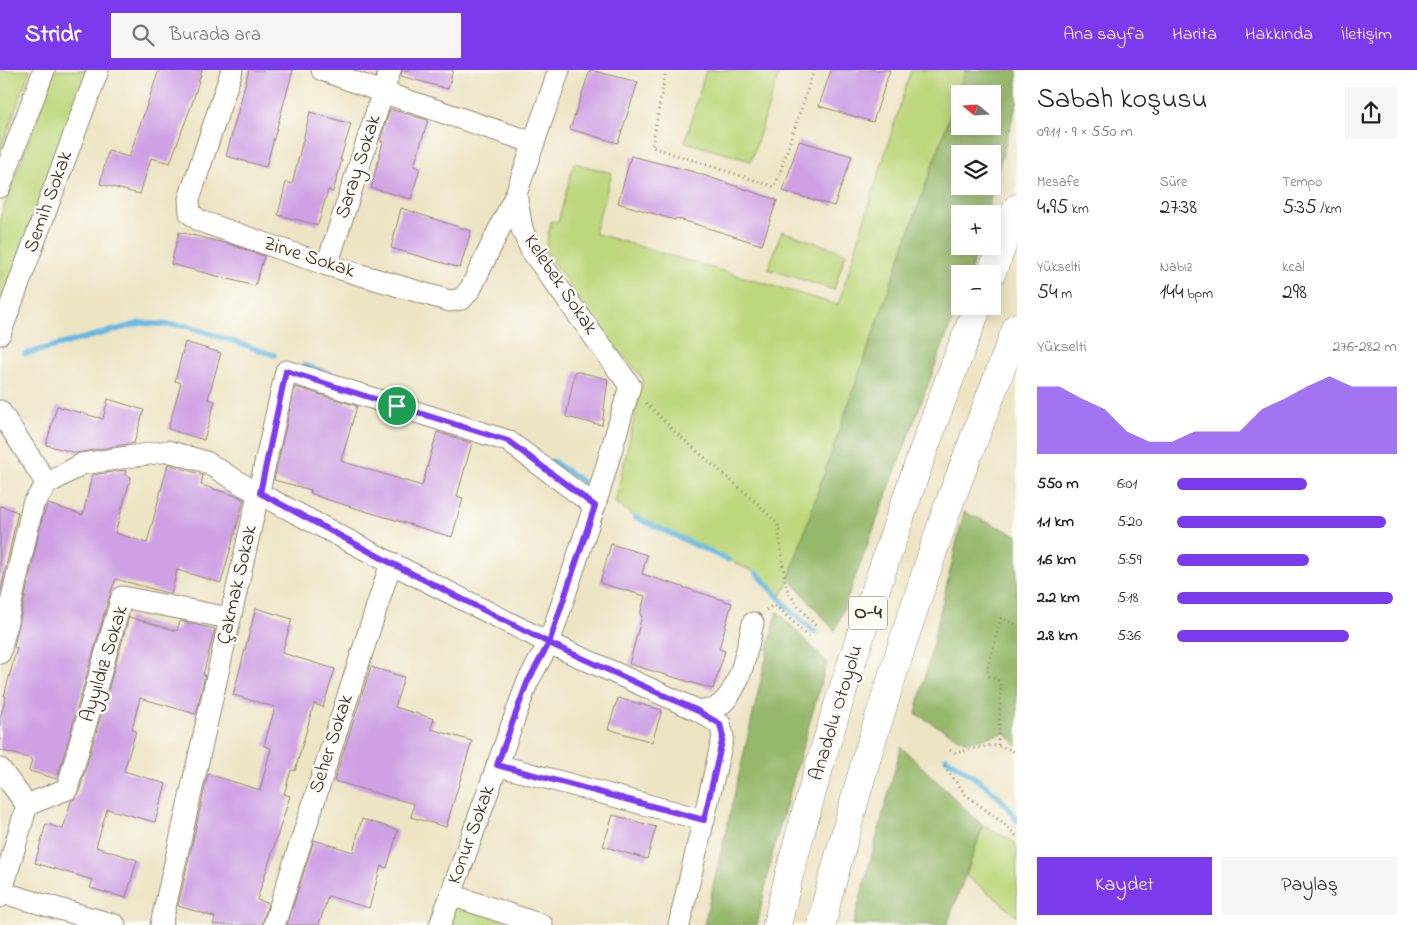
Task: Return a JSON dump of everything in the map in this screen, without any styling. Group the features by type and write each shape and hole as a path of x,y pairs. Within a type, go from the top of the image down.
{"highway":[{"path":"995,265 1017,208"},
{"name":"Anadolu Otoyolu","path":"777,925 830,728 906,498 975,315"},
{"name":"Anadolu Otoyolu","path":"822,925 867,756 904,639 946,512 1017,327"}],"street":[{"path":"0,187 44,70"},
{"name":"Semih Sokak","path":"0,334 98,70"},
{"name":"Zirve Sokak","path":"232,70 189,199 190,213 200,221 328,265 450,301 462,299 471,288 516,194"},
{"path":"322,70 534,143"},
{"name":"Saray Sokak","path":"328,265 390,70"},
{"name":"Kelebek Sokak","path":"559,70 516,194 522,229 532,250 630,386"},
{"name":"Çakmak Sokak","path":"161,925 286,371 508,441 597,499"},
{"path":"597,499 630,386"},
{"path":"0,411 47,484"},
{"path":"0,653 33,504 47,484 82,464 168,451 206,462 391,563 549,643 698,711 720,724 723,737 679,925"},
{"name":"Konur Sokak","path":"440,925 527,683 549,643 597,499"},
{"name":"Seher Sokak","path":"274,925 391,563"},
{"name":"Ayyıldız Sokak","path":"27,805 67,789 122,597 230,618"},
{"path":"698,711 713,710 730,695 744,664 753,623"},
{"path":"497,765 704,820"},
{"path":"0,770 27,805 0,894 115,925"},
{"path":"451,895 542,925"}],"path":[{"path":"666,70 652,147 775,187 814,70"},
{"path":"630,386 675,432 756,502 778,525 786,588 796,604 817,627"},
{"path":"753,623 772,606 776,606 811,639"},
{"path":"998,745 1000,686 999,681 989,676 987,670 1001,618 1017,625"},
{"path":"950,750 956,752 998,745 1008,748 1017,754"},
{"path":"944,766 966,795 1007,826 1017,837"}],"green space":[{"path":"0,70 30,70 0,152"},
{"path":"55,70 89,70 0,313 0,217"},
{"path":"706,70 780,70 751,161 685,142"},
{"path":"911,70 966,70 961,85 951,85 951,113 818,491 786,588 780,597 759,574 635,517 615,503 643,379 597,324 545,251 551,221 558,222 574,163 612,173 594,233 838,305"},
{"path":"966,70 1017,70 1017,102 1001,160 1001,145 951,145 951,195 991,195 988,205 951,205 951,255 975,255 972,265 951,265 951,315 954,315 835,631 789,578 951,113 951,135 1001,135 1001,85 961,85"},
{"path":"782,231 846,253 834,290 768,269"},
{"path":"964,512 1017,535 1017,747 1005,733 966,742 916,714"},
{"path":"777,611 827,662 773,851 757,925 704,925"},
{"path":"901,747 983,826 947,925 853,925"},
{"path":"983,826 1014,842 1017,847 1017,917 966,876"},
{"path":"454,905 516,925 449,925"}],"building":[{"path":"159,70 202,70 193,101 170,163 151,158 140,194 100,184 108,151 129,157"},
{"path":"249,70 293,70 266,167 226,156"},
{"path":"402,70 453,70 448,89 401,76"},
{"path":"590,70 638,82 618,143 570,129"},
{"path":"831,70 890,70 873,122 819,106"},
{"path":"390,109 428,120 414,166 420,168 411,199 371,188 383,142 380,141"},
{"path":"310,112 351,124 333,192 328,190 318,225 278,215 286,182 292,184"},
{"path":"799,141 852,156 834,206 783,191"},
{"path":"631,156 691,171 777,200 762,245 676,218 675,220 618,203"},
{"path":"401,208 471,231 460,268 391,248"},
{"path":"179,232 229,244 264,256 255,286 171,264"},
{"path":"185,342 221,353 208,399 215,401 204,440 168,429 181,383 175,381"},
{"path":"575,371 608,379 602,425 566,417"},
{"path":"295,387 357,406 341,461 422,486 437,432 472,443 457,496 463,498 452,537 325,499 310,493 311,490 274,480"},
{"path":"108,399 144,410 134,443 76,453 46,445 57,406 103,419"},
{"path":"168,464 203,475 201,485 244,500 221,583 177,570 171,594 116,579 110,594 57,779 29,771 32,759 0,750 0,718 17,648 14,647 42,519 47,506 48,504 83,515 92,475 126,470 125,475 131,477 115,533 147,543"},
{"path":"0,506 18,512 0,595"},
{"path":"611,544 647,555 642,574 732,603 719,649 725,651 713,689 629,664 642,616 640,615 645,596 600,583"},
{"path":"256,608 292,619 282,653 335,669 323,707 314,704 295,771 291,770 284,794 290,796 257,900 268,903 262,925 213,925 215,917 178,906 208,774 260,790 271,748 264,746 275,707 233,695"},
{"path":"129,617 177,631 180,621 215,629 203,675 205,675 196,714 140,698 132,729 136,731 124,771 166,784 155,822 107,809 96,847 137,860 126,898 90,888 93,880 35,863 46,824 63,829 71,801 76,798 79,792"},
{"path":"371,667 404,677 395,707 434,719 431,729 472,741 446,827 411,817 414,804 334,781"},
{"path":"618,698 662,710 652,742 608,729"},
{"path":"613,815 656,827 647,859 603,846"},
{"path":"362,819 398,830 387,868 381,866 369,908 328,896 319,925 287,925 314,840 353,852"}],"waterway":[{"path":"25,354 141,323 187,326 274,355"},
{"path":"304,365 328,373"},
{"path":"552,461 583,482"},
{"path":"635,517 728,560"},
{"path":"757,573 793,613 815,632"},
{"path":"946,758 976,778 995,794 1004,802 1017,821"}],"route":[{"path":"397,406 286,371 260,493 391,563 549,643 698,711 720,724 723,737 704,820 497,765 527,683 549,643 595,506 508,441 397,406"}]}
